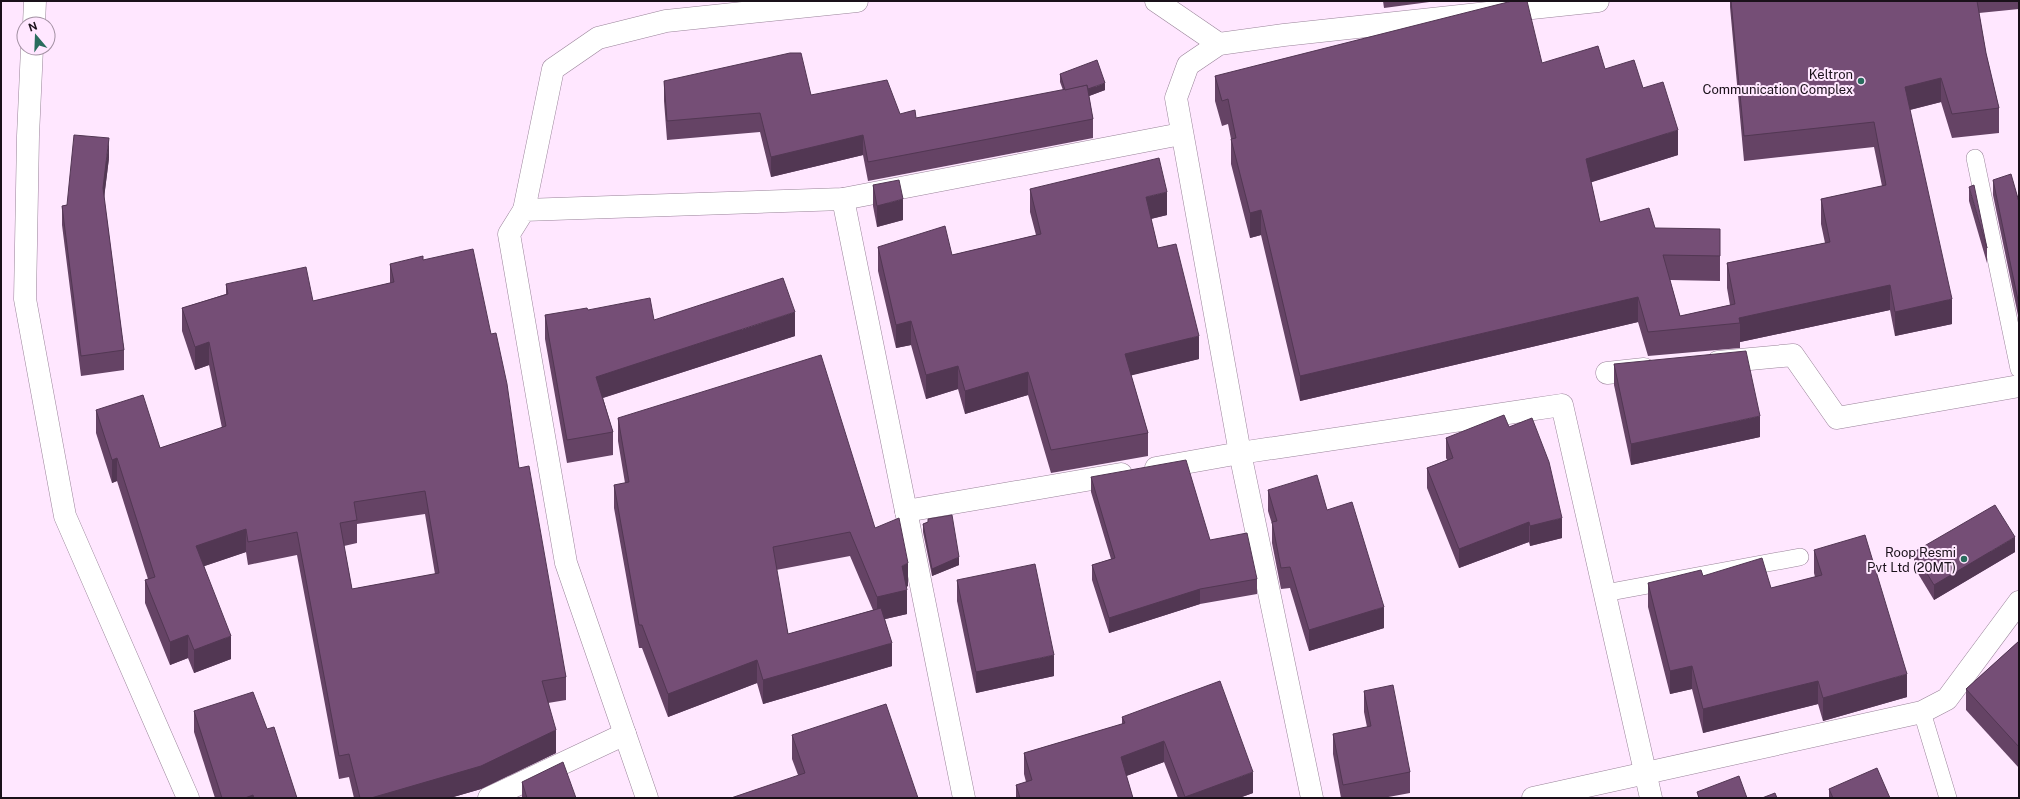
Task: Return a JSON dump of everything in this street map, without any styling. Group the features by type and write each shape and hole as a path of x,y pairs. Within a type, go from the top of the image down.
{"street":[{"path":"34,16 35,1"},
{"path":"647,798 566,563 509,234 524,210 553,69 598,38 666,21 857,1"},
{"path":"1156,1 1219,44"},
{"path":"1312,798 1240,453 1176,98 1188,65 1219,44 1284,35 1598,1"},
{"path":"32,56 28,136 25,299 65,516 188,798"},
{"path":"524,210 843,199 1182,134"},
{"path":"843,199 964,798"},
{"path":"1700,364 1793,355 1837,418 2019,386"},
{"path":"1607,373 1661,368"},
{"path":"906,511 1240,453 1562,405 1651,798"},
{"path":"1533,798 1645,772 1922,712 1947,699 2019,602"},
{"path":"489,798 625,734"}],"lane":[{"path":"1975,158 2019,369"},
{"path":"1605,593 1800,557"},
{"path":"1922,712 1948,798"}],"building":[{"path":"1512,1 1527,1 1542,63 1598,46 1605,69 1634,60 1643,88 1663,82 1678,130 1586,159 1600,222 1649,208 1655,228 1720,229 1720,256 1663,255 1680,316 1735,304 1727,263 1830,242 1821,199 1886,185 1874,122 1744,136 1731,1 1977,1 1986,53 1999,108 1952,114 1941,78 1905,87 1952,299 1895,312 1890,285 1739,318 1740,323 1648,332 1638,297 1300,376 1261,210 1250,213 1231,139 1236,138 1228,99 1222,101 1215,76"},
{"path":"790,53 801,53 811,95 887,80 900,114 915,110 916,118 1087,85 1093,119 868,162 863,135 771,157 760,113 667,121 664,81"},
{"path":"1097,60 1105,83 1088,89 1087,85 1065,90 1060,74"},
{"path":"74,135 109,138 103,188 124,350 81,356 62,206 67,205"},
{"path":"1159,158 1167,192 1146,197 1158,248 1176,244 1199,336 1125,354 1148,433 1051,450 1028,372 965,391 958,366 926,375 911,321 896,325 878,247 945,226 952,255 1041,234 1030,189"},
{"path":"2011,174 2019,202 2019,305 1993,180"},
{"path":"899,180 903,199 877,206 873,185"},
{"path":"1974,185 1987,248 1969,187"},
{"path":"473,249 491,334 496,333 507,384 519,468 529,466 566,677 542,681 556,730 481,766 371,798 360,798 349,754 339,756 297,532 248,542 246,529 196,546 231,636 194,650 188,635 170,642 145,580 155,577 117,458 112,460 96,410 143,395 160,448 226,426 209,342 195,347 182,308 228,294 226,284 306,267 313,301 394,282 390,264 423,256 423,260","holes":["425,491 439,573 352,589 340,523 357,520 354,502"]},
{"path":"783,278 795,312 596,377 613,432 567,440 545,315 587,308 588,310 650,298 654,320"},
{"path":"1746,351 1760,416 1631,444 1614,364"},
{"path":"821,355 875,528 899,518 908,563 902,566 907,590 877,597 850,532 773,547 788,634 881,608 892,643 763,680 757,660 668,694 642,625 639,625 614,485 629,482 618,418"},
{"path":"1504,415 1509,427 1532,418 1549,462 1562,518 1530,526 1529,522 1459,549 1427,468 1453,458 1446,438"},
{"path":"1186,460 1210,540 1247,533 1257,579 1200,589 1109,618 1092,565 1115,558 1091,477"},
{"path":"1317,475 1327,510 1352,502 1384,607 1309,630 1290,567 1281,568 1272,522 1277,521 1268,490"},
{"name":"Roop Resmi Pvt Ltd (20MT)","path":"1995,505 2015,537 1934,585 1914,552"},
{"path":"952,515 959,557 932,569 923,524 928,522 928,519"},
{"path":"1865,535 1907,674 1823,698 1818,681 1703,709 1692,666 1670,671 1648,583 1701,570 1703,576 1762,558 1771,588 1822,575 1814,550"},
{"path":"1035,564 1054,655 976,672 957,580"},
{"path":"2019,641 2019,747 1966,689"},
{"path":"1220,681 1253,772 1185,797 1164,741 1121,757 1133,798 1020,798 1016,785 1032,780 1024,753 1125,723 1122,717"},
{"path":"1393,685 1410,772 1343,785 1333,734 1371,726 1364,691"},
{"path":"253,692 267,729 274,727 297,798 254,798 253,795 245,798 222,798 194,711"},
{"path":"886,704 918,798 731,798 805,773 792,735"},
{"path":"563,762 576,798 527,798 522,782"},
{"path":"1877,768 1890,798 1833,798 1829,789"},
{"path":"1739,776 1747,798 1699,798 1697,792"},
{"path":"1775,793 1777,798 1762,798"}],"place":[{"name":"Keltron Communication Complex","path":"1861,81"},
{"name":"Roop Resmi Pvt Ltd (20MT)","path":"1964,559"}]}
